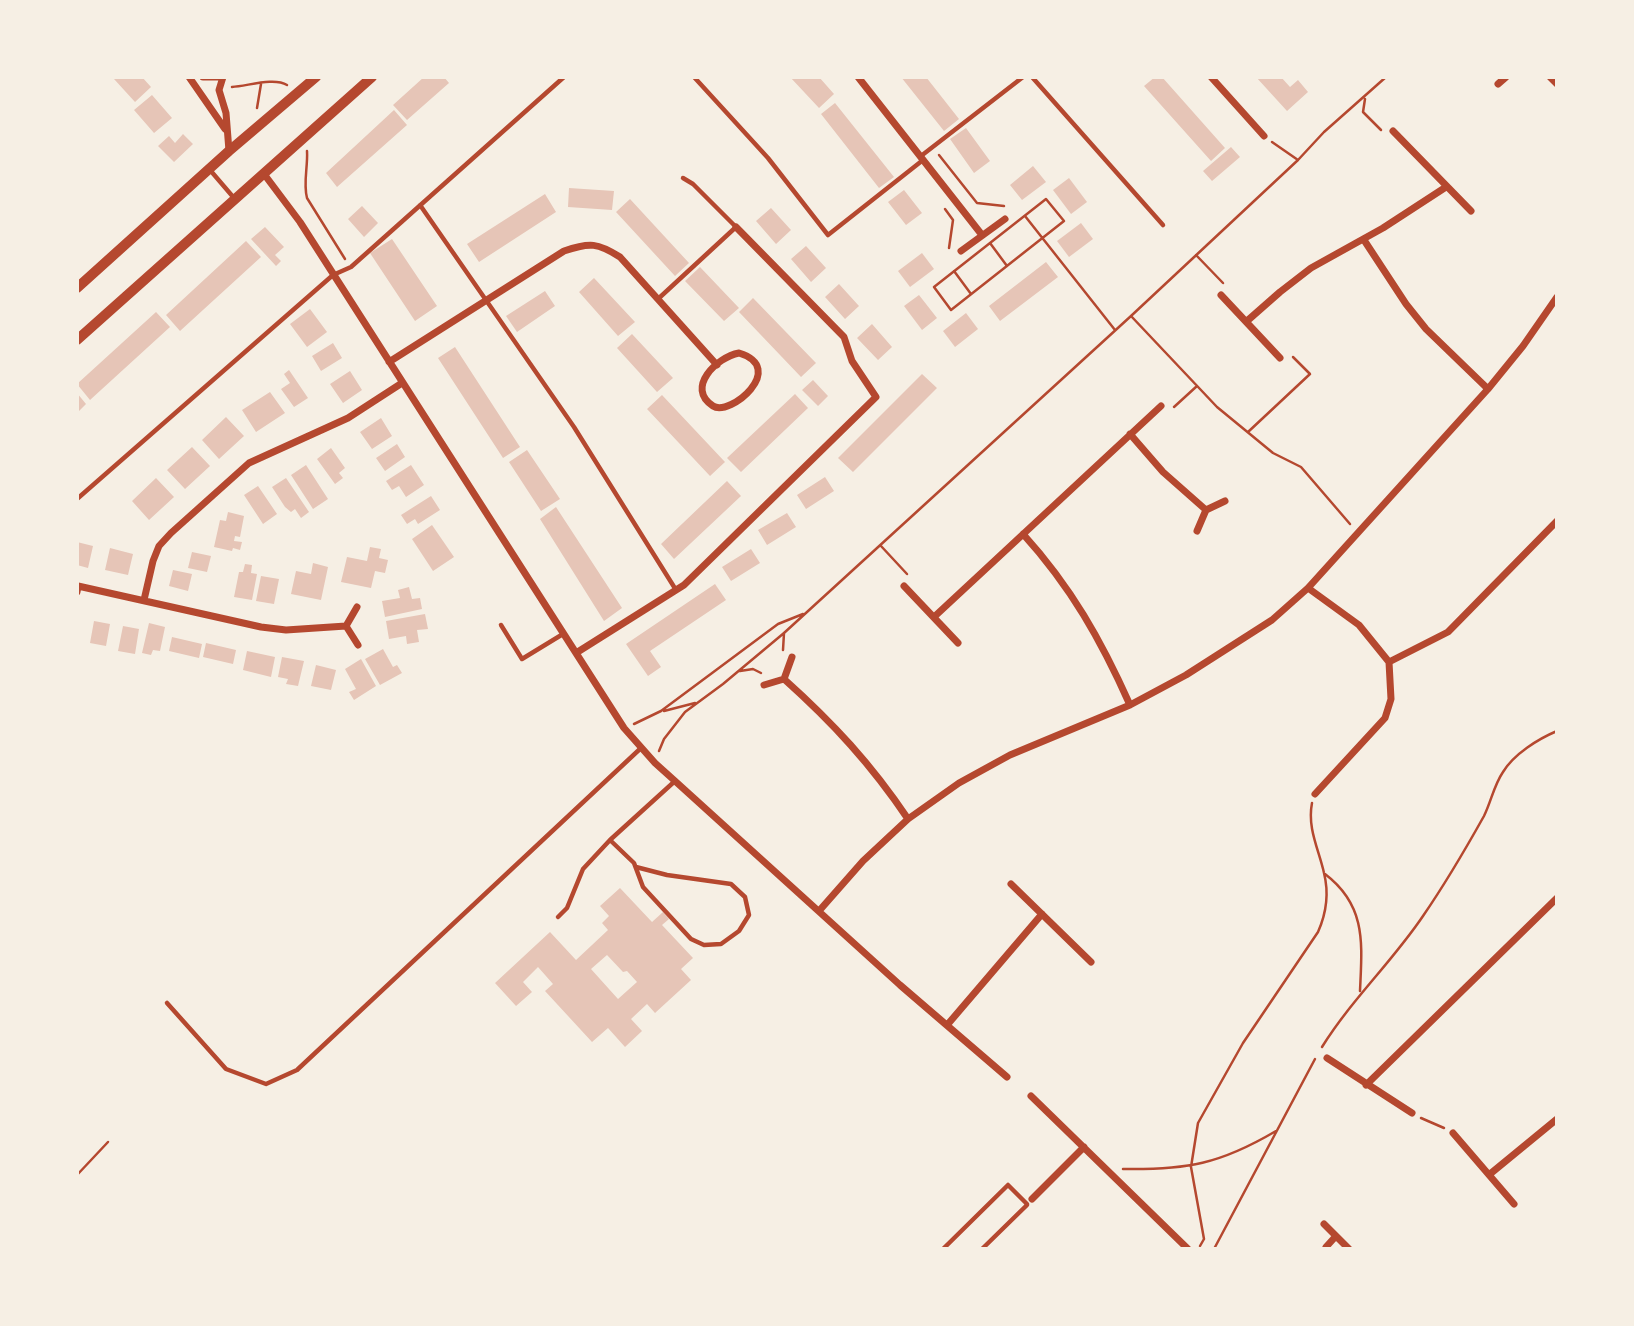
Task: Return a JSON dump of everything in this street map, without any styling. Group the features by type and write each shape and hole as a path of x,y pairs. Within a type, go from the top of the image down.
{"street":[{"path":"189,77 227,133"},
{"path":"204,77 223,77 219,90 226,113 229,151"},
{"path":"77,288 229,151 316,77"},
{"path":"77,340 372,77"},
{"path":"858,77 982,235"},
{"path":"1212,77 1264,136"},
{"path":"1498,84 1506,77"},
{"path":"1550,77 1557,84"},
{"path":"1393,131 1471,211"},
{"path":"264,174 300,222 624,728 655,763 1007,1077"},
{"path":"1247,321 1311,268 1364,240 1446,187"},
{"path":"961,251 1008,216"},
{"path":"576,653 684,584 876,397 852,361 844,337 736,227"},
{"path":"1364,240 1406,304 1426,329 1488,388"},
{"path":"389,362 565,251 585,244 603,246 620,257 717,365"},
{"path":"1221,295 1280,358"},
{"path":"819,911 863,861 908,819 958,783 1010,755 1130,705 1186,674 1272,620 1308,588 1488,388 1523,346 1557,297"},
{"path":"739,353 746,355 760,373 757,382 731,406 722,409 714,407 703,395 701,385 705,376 717,365 729,355 739,353"},
{"path":"144,600 159,546 243,468 264,455 348,418 402,383"},
{"path":"934,617 1161,406"},
{"path":"1130,434 1163,472 1206,510"},
{"path":"1197,531 1206,510 1225,501"},
{"path":"1390,662 1448,632 1557,521"},
{"path":"1023,534 1073,596 1113,667 1130,705"},
{"path":"77,592 78,586 273,628 346,626"},
{"path":"904,586 958,643"},
{"path":"1308,588 1359,625 1390,662 1391,699 1385,718 1315,794"},
{"path":"346,626 357,607"},
{"path":"346,626 358,645"},
{"path":"764,685 784,678 792,657"},
{"path":"784,678 872,767 908,819"},
{"path":"1010,884 1091,962"},
{"path":"1366,1085 1557,898"},
{"path":"948,1024 1042,914"},
{"path":"1327,1058 1412,1113"},
{"path":"1031,1097 1188,1249"},
{"path":"1490,1174 1557,1119"},
{"path":"1453,1133 1514,1203"},
{"path":"1030,1202 1084,1147"},
{"path":"1324,1224 1349,1249"},
{"path":"1326,1247 1336,1236"}],"lane":[{"path":"77,499 333,275 351,267 564,77"},
{"path":"694,77 768,158 828,235 932,147 1023,77"},
{"path":"1032,77 1163,225"},
{"path":"210,169 235,198"},
{"path":"658,299 736,227 683,178"},
{"path":"420,205 574,427 676,590"},
{"path":"501,625 522,659 563,634"},
{"path":"167,1003 226,1069 266,1084 297,1070 641,748"},
{"path":"558,917 567,908 583,869 610,840 675,781"},
{"path":"610,840 636,867 643,887 691,939 704,944 721,944 739,931 749,915 745,897 731,884 667,875 636,867"},
{"path":"943,1249 1008,1185 1030,1202 982,1249"}],"path":[{"path":"655,763 664,739 685,712 740,671 805,613 1115,330 1298,160 1324,132 1386,77"},
{"path":"229,88 261,84 273,79 290,87"},
{"path":"257,127 261,84"},
{"path":"1366,97 1363,112 1384,133 1393,131"},
{"path":"1264,136 1298,160"},
{"path":"307,147 308,171 304,187 307,198 351,267"},
{"path":"932,147 977,203 1005,207"},
{"path":"945,210 953,220 949,247 962,265 934,287 951,310 1064,221 1046,199 1017,222 1008,216"},
{"path":"1025,215 1115,330"},
{"path":"990,243 1007,266"},
{"path":"1196,254 1226,286 1221,295"},
{"path":"954,271 971,294"},
{"path":"1130,316 1197,386 1248,432 1273,453 1301,467 1358,534"},
{"path":"1248,432 1310,374 1292,356 1280,358"},
{"path":"1161,406 1170,411 1197,386"},
{"path":"880,545 910,577 904,586"},
{"path":"661,712 778,624 805,613"},
{"path":"740,671 753,670 763,673 764,685"},
{"path":"624,728 661,712 698,702"},
{"path":"1214,1249 1339,1019 1421,919 1443,887 1485,814 1503,771 1518,755 1544,736 1557,731"},
{"path":"1199,1249 1204,1239 1191,1167 1198,1123 1243,1043 1318,932 1325,916 1325,874 1313,833 1311,807 1315,794"},
{"path":"1325,874 1340,886 1352,903 1360,924 1360,992"},
{"path":"1412,1113 1453,1133"},
{"path":"1106,1169 1162,1170 1191,1167 1248,1147 1276,1131"},
{"path":"77,1175 108,1142"}],"building":[{"path":"142,77 151,87 135,102 114,79"},
{"path":"424,77 444,77 449,83 407,120 393,105"},
{"path":"790,77 819,77 834,94 819,108"},
{"path":"901,77 926,77 959,119 944,131"},
{"path":"1155,77 1162,77 1225,148 1211,161 1144,86"},
{"path":"1256,77 1281,77 1290,87 1298,80 1308,92 1287,111"},
{"path":"152,95 172,118 154,133 134,110"},
{"path":"835,103 894,177 879,188 821,114"},
{"path":"394,110 407,125 337,187 326,173"},
{"path":"966,128 990,161 974,173 950,139"},
{"path":"183,134 193,144 174,162 158,146 169,136 175,143"},
{"path":"1231,147 1240,157 1212,181 1203,171"},
{"path":"1033,166 1046,182 1022,200 1010,185"},
{"path":"1069,178 1087,202 1071,214 1053,190"},
{"path":"569,188 614,191 612,210 568,207"},
{"path":"904,190 922,213 906,225 888,202"},
{"path":"545,194 556,212 479,262 467,244"},
{"path":"630,199 689,263 675,276 616,212"},
{"path":"362,206 378,223 364,237 348,219"},
{"path":"771,208 791,230 776,244 756,221"},
{"path":"1081,223 1093,239 1069,257 1057,241"},
{"path":"265,227 284,247 275,255 281,261 276,266 251,239"},
{"path":"392,239 437,306 415,321 370,253"},
{"path":"246,241 261,257 180,331 166,315"},
{"path":"806,246 826,268 811,282 791,259"},
{"path":"922,253 934,269 910,287 898,271"},
{"path":"1046,262 1058,277 1000,321 989,306"},
{"path":"700,267 739,308 724,321 685,281"},
{"path":"594,278 635,322 618,336 579,292"},
{"path":"839,284 859,306 845,319 825,297"},
{"path":"545,291 555,306 517,332 506,316"},
{"path":"919,295 937,318 922,330 904,306"},
{"path":"753,298 816,363 801,377 739,312"},
{"path":"310,309 327,332 307,347 290,324"},
{"path":"156,312 170,327 90,400 77,384"},
{"path":"966,313 978,329 955,347 943,331"},
{"path":"872,324 892,347 878,360 857,338"},
{"path":"632,334 673,378 657,392 617,348"},
{"path":"333,343 342,358 321,371 312,356"},
{"path":"455,347 520,447 503,458 438,358"},
{"path":"289,370 308,398 294,407 281,389 290,383 284,374"},
{"path":"350,371 362,390 343,403 330,384"},
{"path":"922,374 937,388 853,472 838,458"},
{"path":"813,380 828,396 818,406 802,390"},
{"path":"270,392 285,413 256,432 242,410"},
{"path":"77,393 86,404 77,413"},
{"path":"795,394 808,408 741,472 727,458"},
{"path":"662,395 725,462 710,476 647,409"},
{"path":"226,417 244,436 219,459 202,440"},
{"path":"381,418 392,436 372,449 360,432"},
{"path":"397,444 405,457 385,471 376,458"},
{"path":"192,447 210,466 185,489 167,470"},
{"path":"331,448 345,468 339,473 343,478 335,484 317,459"},
{"path":"527,450 560,499 541,511 509,462"},
{"path":"306,465 328,499 313,509 291,475"},
{"path":"411,465 424,485 406,497 399,486 392,490 386,481"},
{"path":"825,477 834,491 806,509 797,495"},
{"path":"156,478 174,497 149,520 132,501"},
{"path":"286,478 309,512 301,518 295,509 291,512 285,507 272,487"},
{"path":"727,481 741,496 674,559 661,544"},
{"path":"258,486 277,514 263,524 244,495"},
{"path":"431,496 440,510 418,524 415,519 407,524 401,515"},
{"path":"556,507 622,608 604,621 540,519"},
{"path":"228,512 244,516 240,537 235,536 234,541 242,542 240,550 214,547 220,520 226,521"},
{"path":"787,513 796,527 767,545 758,530"},
{"path":"432,525 454,557 433,571 412,539"},
{"path":"77,542 93,546 88,568 77,565"},
{"path":"370,547 381,549 379,558 388,560 385,573 375,571 371,588 341,582 347,557 367,561"},
{"path":"110,548 133,554 128,575 105,570"},
{"path":"751,549 760,563 731,581 722,567"},
{"path":"192,552 211,556 207,572 188,568"},
{"path":"313,563 328,567 321,600 291,594 296,571 311,574"},
{"path":"245,564 252,565 251,573 257,574 252,600 234,597 239,572 243,572"},
{"path":"173,570 192,574 188,591 169,586"},
{"path":"261,576 279,579 274,604 256,601"},
{"path":"715,584 726,600 650,651 661,667 648,676 626,644"},
{"path":"409,587 412,599 420,598 422,609 385,617 382,601 400,598 398,590"},
{"path":"425,614 428,629 417,630 419,642 407,644 406,636 389,639 386,621"},
{"path":"94,621 110,624 106,646 90,643"},
{"path":"149,623 165,627 160,651 153,650 151,655 142,653"},
{"path":"123,626 139,629 135,654 118,651"},
{"path":"172,637 202,644 199,658 169,651"},
{"path":"206,643 236,650 233,664 203,657"},
{"path":"383,649 393,667 397,665 402,673 380,685 365,659"},
{"path":"247,651 275,657 271,677 243,670"},
{"path":"282,657 304,661 298,686 286,684 288,679 278,677"},
{"path":"361,659 376,686 354,700 349,692 356,689 345,669"},
{"path":"316,665 336,670 331,690 311,686"},
{"path":"620,888 652,922 663,912 669,919 662,925 693,958 681,969 691,980 655,1013 647,1004 631,1019 642,1031 625,1047 608,1028 592,1042 545,991 553,984 538,967 523,982 532,992 516,1006 495,983 550,932 576,960 608,930 602,923 609,916 600,906","holes":["607,955 623,972 627,971 637,982 618,999 591,969"]}]}
